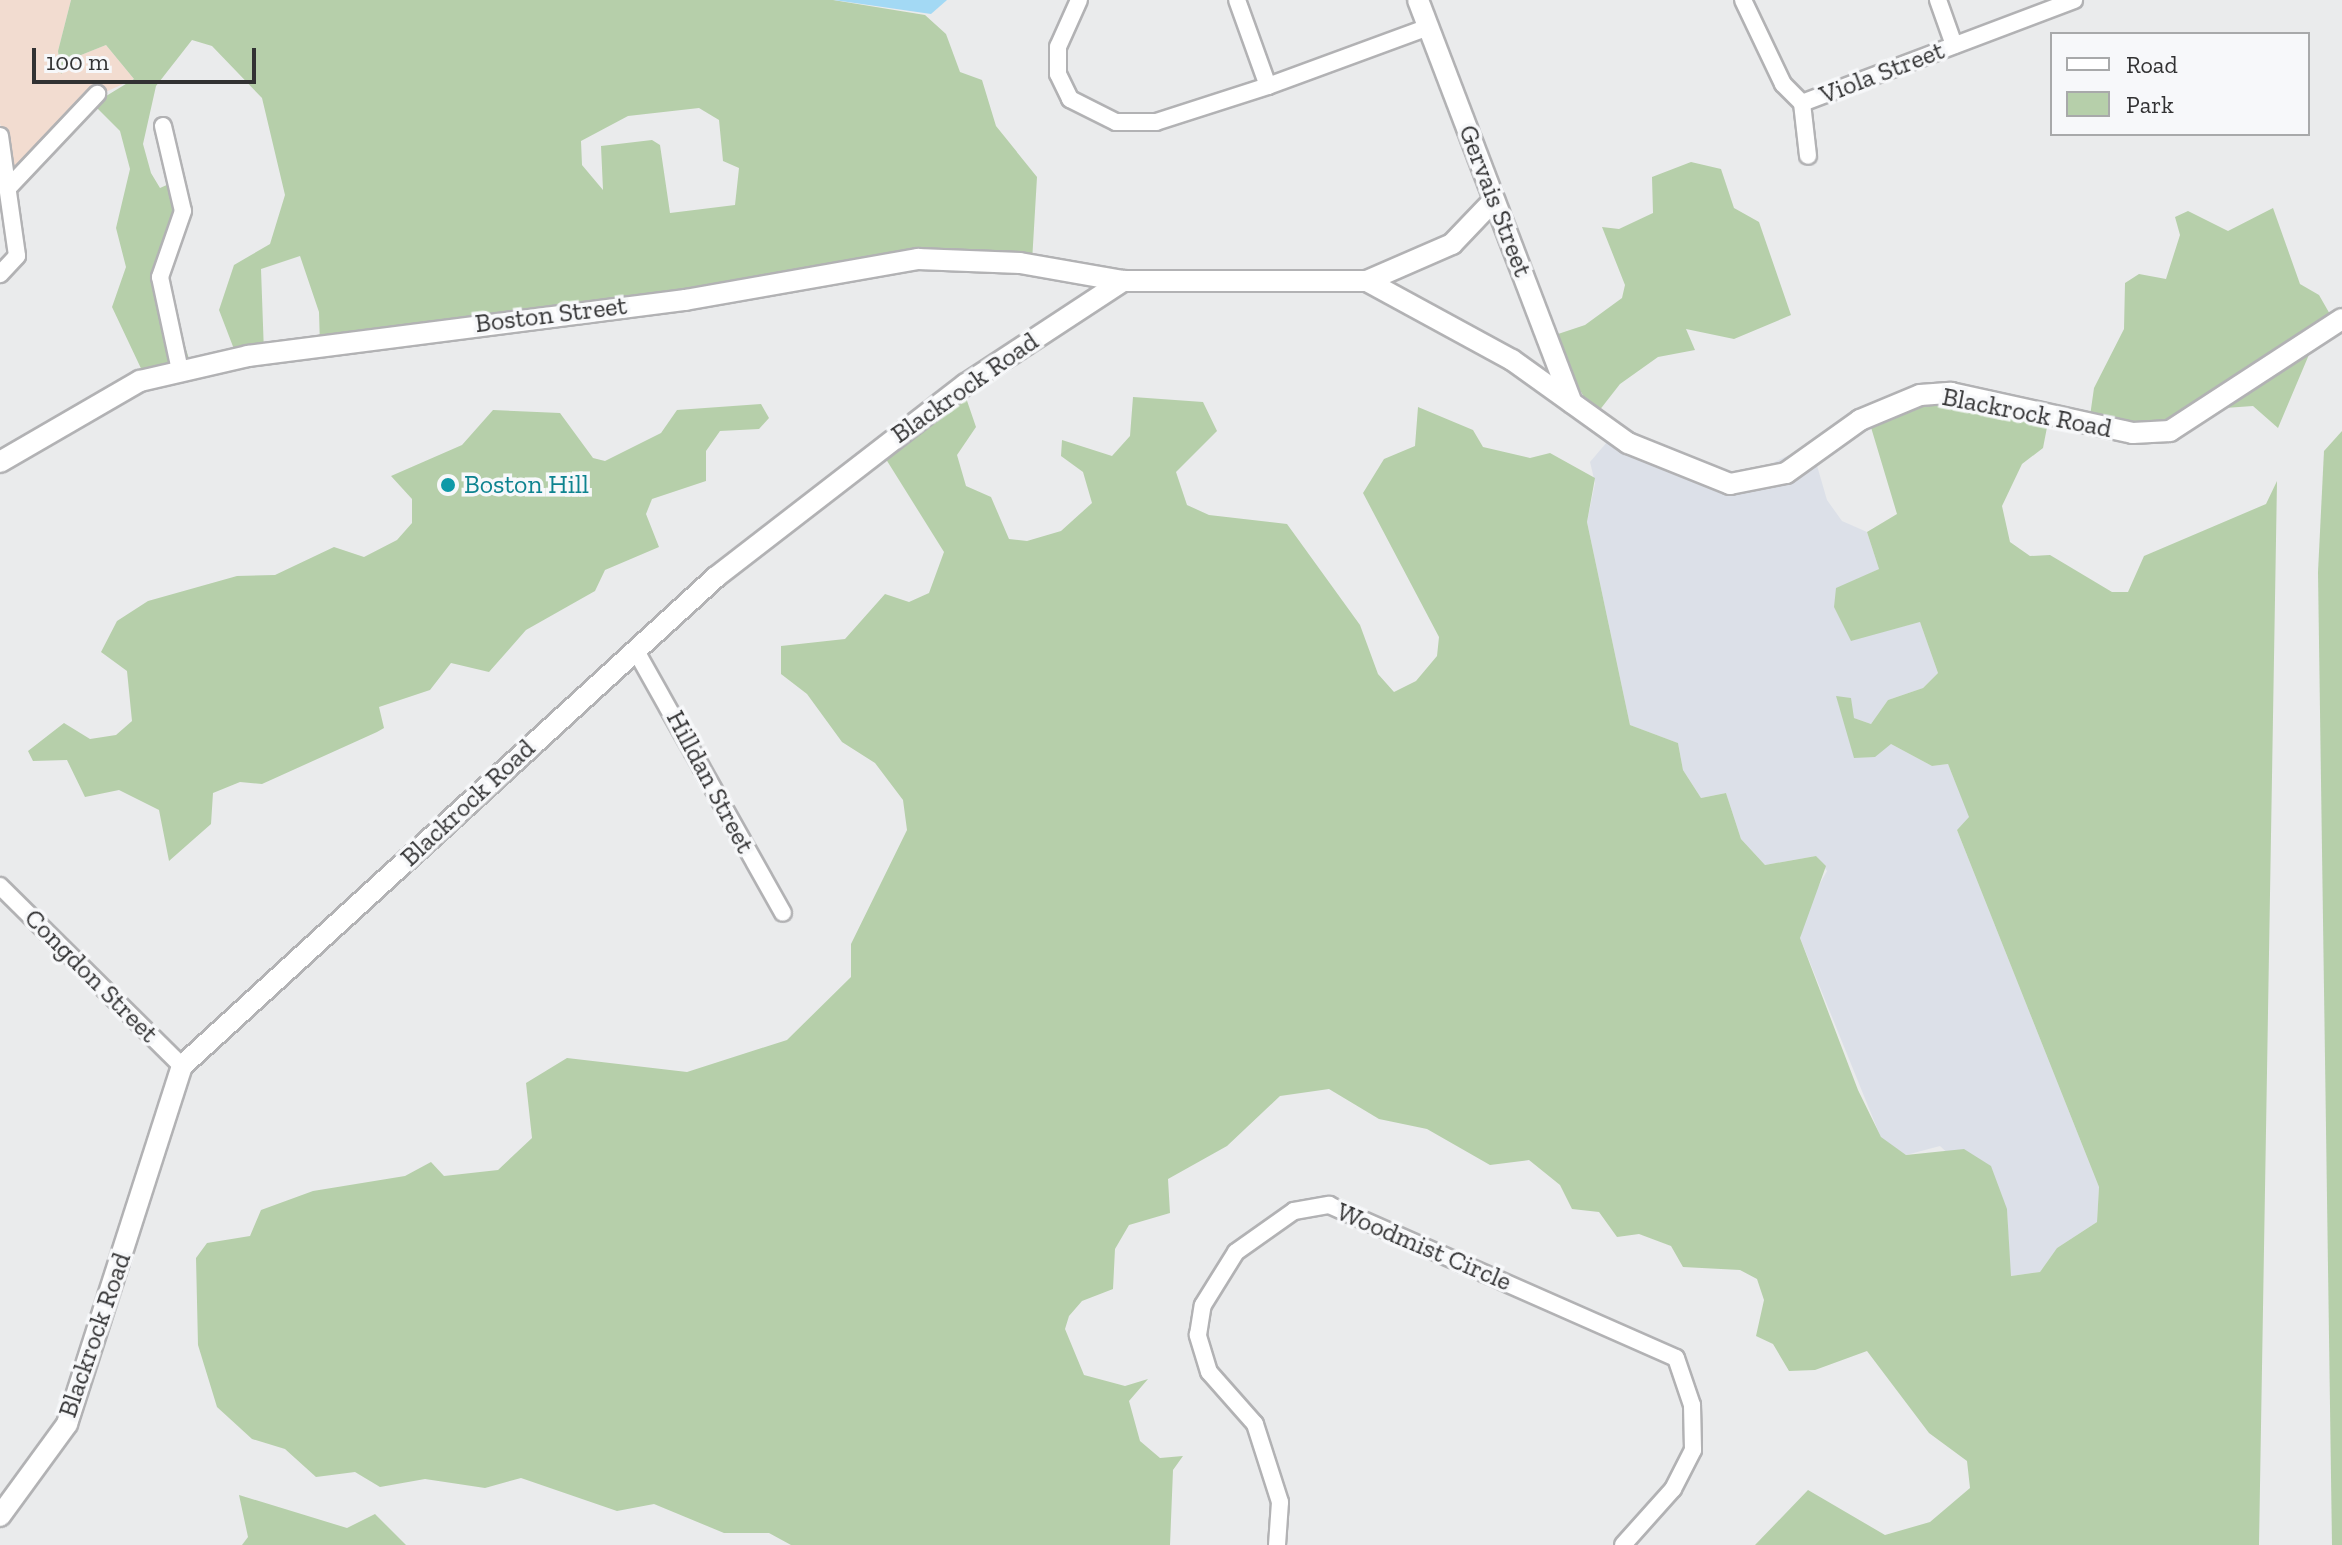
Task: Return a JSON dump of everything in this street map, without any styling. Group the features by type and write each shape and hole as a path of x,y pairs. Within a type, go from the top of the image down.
{"street":[{"path":"1079,0 1058,47 1058,74 1070,99 1089,114 1156,122 1268,86 1428,27"},
{"path":"1237,0 1268,86"},
{"name":"Gervais Street","path":"1418,0 1572,403"},
{"name":"Viola Street","path":"1743,0 1783,84 1802,103 2074,0"},
{"path":"1938,0 1954,45"},
{"path":"10,186 97,94"},
{"path":"1802,103 1808,156"},
{"path":"163,126 183,211 160,277 180,370"},
{"path":"0,136 10,186 17,256 0,274"},
{"path":"1367,281 1452,244 1493,201"},
{"name":"Boston Street","path":"0,462 111,396 180,370 476,323 685,300 918,259 1020,263 1123,281"},
{"name":"Blackrock Road","path":"0,1516 67,1424 182,1066 716,577 905,429 1123,281 1367,281 1512,360 1628,443 1693,475 1758,481 1786,473 1860,420 1920,395 1951,393 2133,433 2170,431 2342,319"},
{"name":"Hilldan Street","path":"636,651 783,913"},
{"name":"Congdon Street","path":"0,886 182,1066"},
{"name":"Woodmist Circle","path":"1277,1545 1280,1502 1255,1424 1209,1372 1198,1335 1203,1305 1236,1252 1294,1211 1329,1205 1676,1358 1692,1405 1693,1450 1673,1489 1623,1545"}],"shaded area":[{"path":"0,0 71,0 58,51 61,73 76,57 106,45 134,79 99,95 10,176 0,123"},
{"path":"1613,435 1717,472 1755,471 1811,445 1827,500 1842,521 1867,532 1879,569 1837,589 1851,640 1920,622 1938,673 1923,688 1888,700 1871,724 1854,718 1854,758 1891,744 1932,766 1948,764 1970,817 1957,830 2099,1187 2097,1222 2057,1248 2040,1272 2010,1276 2007,1209 1940,1146 1906,1155 1881,1138 1800,938 1808,905 1827,871 1816,856 1765,865 1741,839 1726,793 1701,798 1683,770 1678,743 1630,725 1587,522 1595,483 1590,462"}],"green space":[{"path":"71,0 833,0 925,15 946,34 960,72 982,80 996,126 1037,177 1032,262 920,258 320,346 319,312 300,256 261,269 264,353 237,357 219,310 234,265 270,244 285,195 262,98 212,46 192,40 156,86 143,144 151,173 160,188 169,184 179,225 167,290 192,368 146,379 112,307 126,267 116,228 130,169 120,131 93,104 134,79 106,45 76,57 61,74 58,51","holes":["699,108 719,120 723,161 739,168 735,205 670,213 660,145 652,140 601,146 603,190 582,165 581,141 628,116"]},
{"path":"1691,162 1721,169 1734,208 1759,222 1791,315 1734,339 1686,329 1695,350 1658,357 1620,384 1595,416 1549,337 1585,325 1622,298 1625,285 1602,227 1619,229 1653,213 1652,177"},
{"path":"2273,208 2300,284 2319,295 2335,323 2316,338 2278,428 2253,406 2211,409 2165,431 2089,423 2094,388 2124,329 2125,283 2139,274 2166,279 2180,235 2175,217 2188,211 2228,231"},
{"path":"963,389 976,427 957,455 966,486 991,497 1009,539 1027,541 1061,531 1092,503 1083,472 1061,456 1062,440 1112,456 1130,436 1133,397 1203,402 1217,431 1176,472 1187,505 1209,515 1287,524 1360,625 1378,674 1394,692 1416,681 1437,656 1439,637 1363,493 1384,459 1415,446 1418,407 1473,430 1483,447 1530,458 1550,453 1595,478 1587,522 1630,725 1678,743 1683,770 1701,798 1726,793 1741,839 1765,865 1816,856 1826,866 1800,938 1858,1090 1881,1137 1906,1155 1964,1149 1991,1166 2007,1209 2011,1276 2040,1272 2057,1248 2097,1222 2099,1187 1957,830 1969,817 1948,764 1932,766 1891,744 1875,757 1854,758 1836,696 1851,698 1854,718 1871,724 1888,700 1923,688 1938,673 1920,622 1851,641 1834,607 1836,588 1879,569 1867,532 1897,514 1867,414 1920,394 2049,417 2043,448 2022,464 2002,506 2010,542 2030,556 2050,555 2112,592 2128,592 2144,556 2266,504 2277,481 2259,1545 1755,1545 1808,1490 1885,1535 1930,1522 1970,1488 1967,1461 1929,1433 1867,1351 1815,1370 1789,1371 1773,1344 1756,1336 1764,1300 1757,1279 1740,1270 1683,1267 1671,1246 1639,1234 1617,1237 1599,1212 1572,1209 1560,1185 1529,1160 1490,1165 1427,1129 1379,1119 1329,1089 1280,1096 1227,1146 1168,1179 1170,1213 1129,1225 1115,1249 1113,1289 1082,1301 1069,1316 1065,1329 1084,1375 1125,1386 1148,1379 1129,1401 1140,1441 1160,1458 1183,1456 1173,1470 1170,1545 791,1545 769,1533 724,1533 654,1504 617,1511 521,1478 485,1488 425,1479 380,1487 355,1472 316,1477 285,1449 252,1439 217,1407 198,1345 196,1258 207,1243 250,1236 261,1210 313,1191 405,1176 431,1162 444,1176 498,1170 532,1138 526,1083 567,1058 687,1072 787,1040 851,977 851,944 907,830 903,800 875,763 842,742 807,694 781,674 781,646 845,639 885,594 909,602 929,593 944,552 879,448"},
{"path":"761,404 769,418 759,429 720,431 706,451 706,481 652,499 646,514 659,547 605,570 595,591 526,630 489,672 451,663 430,690 379,707 384,728 377,732 262,784 240,782 213,793 211,824 169,861 159,810 119,790 85,797 67,760 33,761 28,751 64,723 90,739 116,735 132,721 127,671 101,652 117,621 148,601 237,576 275,575 334,547 364,557 397,540 412,523 412,499 391,476 462,445 493,410 560,413 593,458 605,461 661,433 677,410"},
{"path":"2342,431 2342,1545 2332,1545 2318,572 2324,451"},
{"path":"239,1495 347,1528 375,1514 406,1545 242,1545 248,1537"}],"water":[{"path":"834,0 947,0 931,14"}],"place":[{"name":"Boston Hill","path":"448,485"}]}
